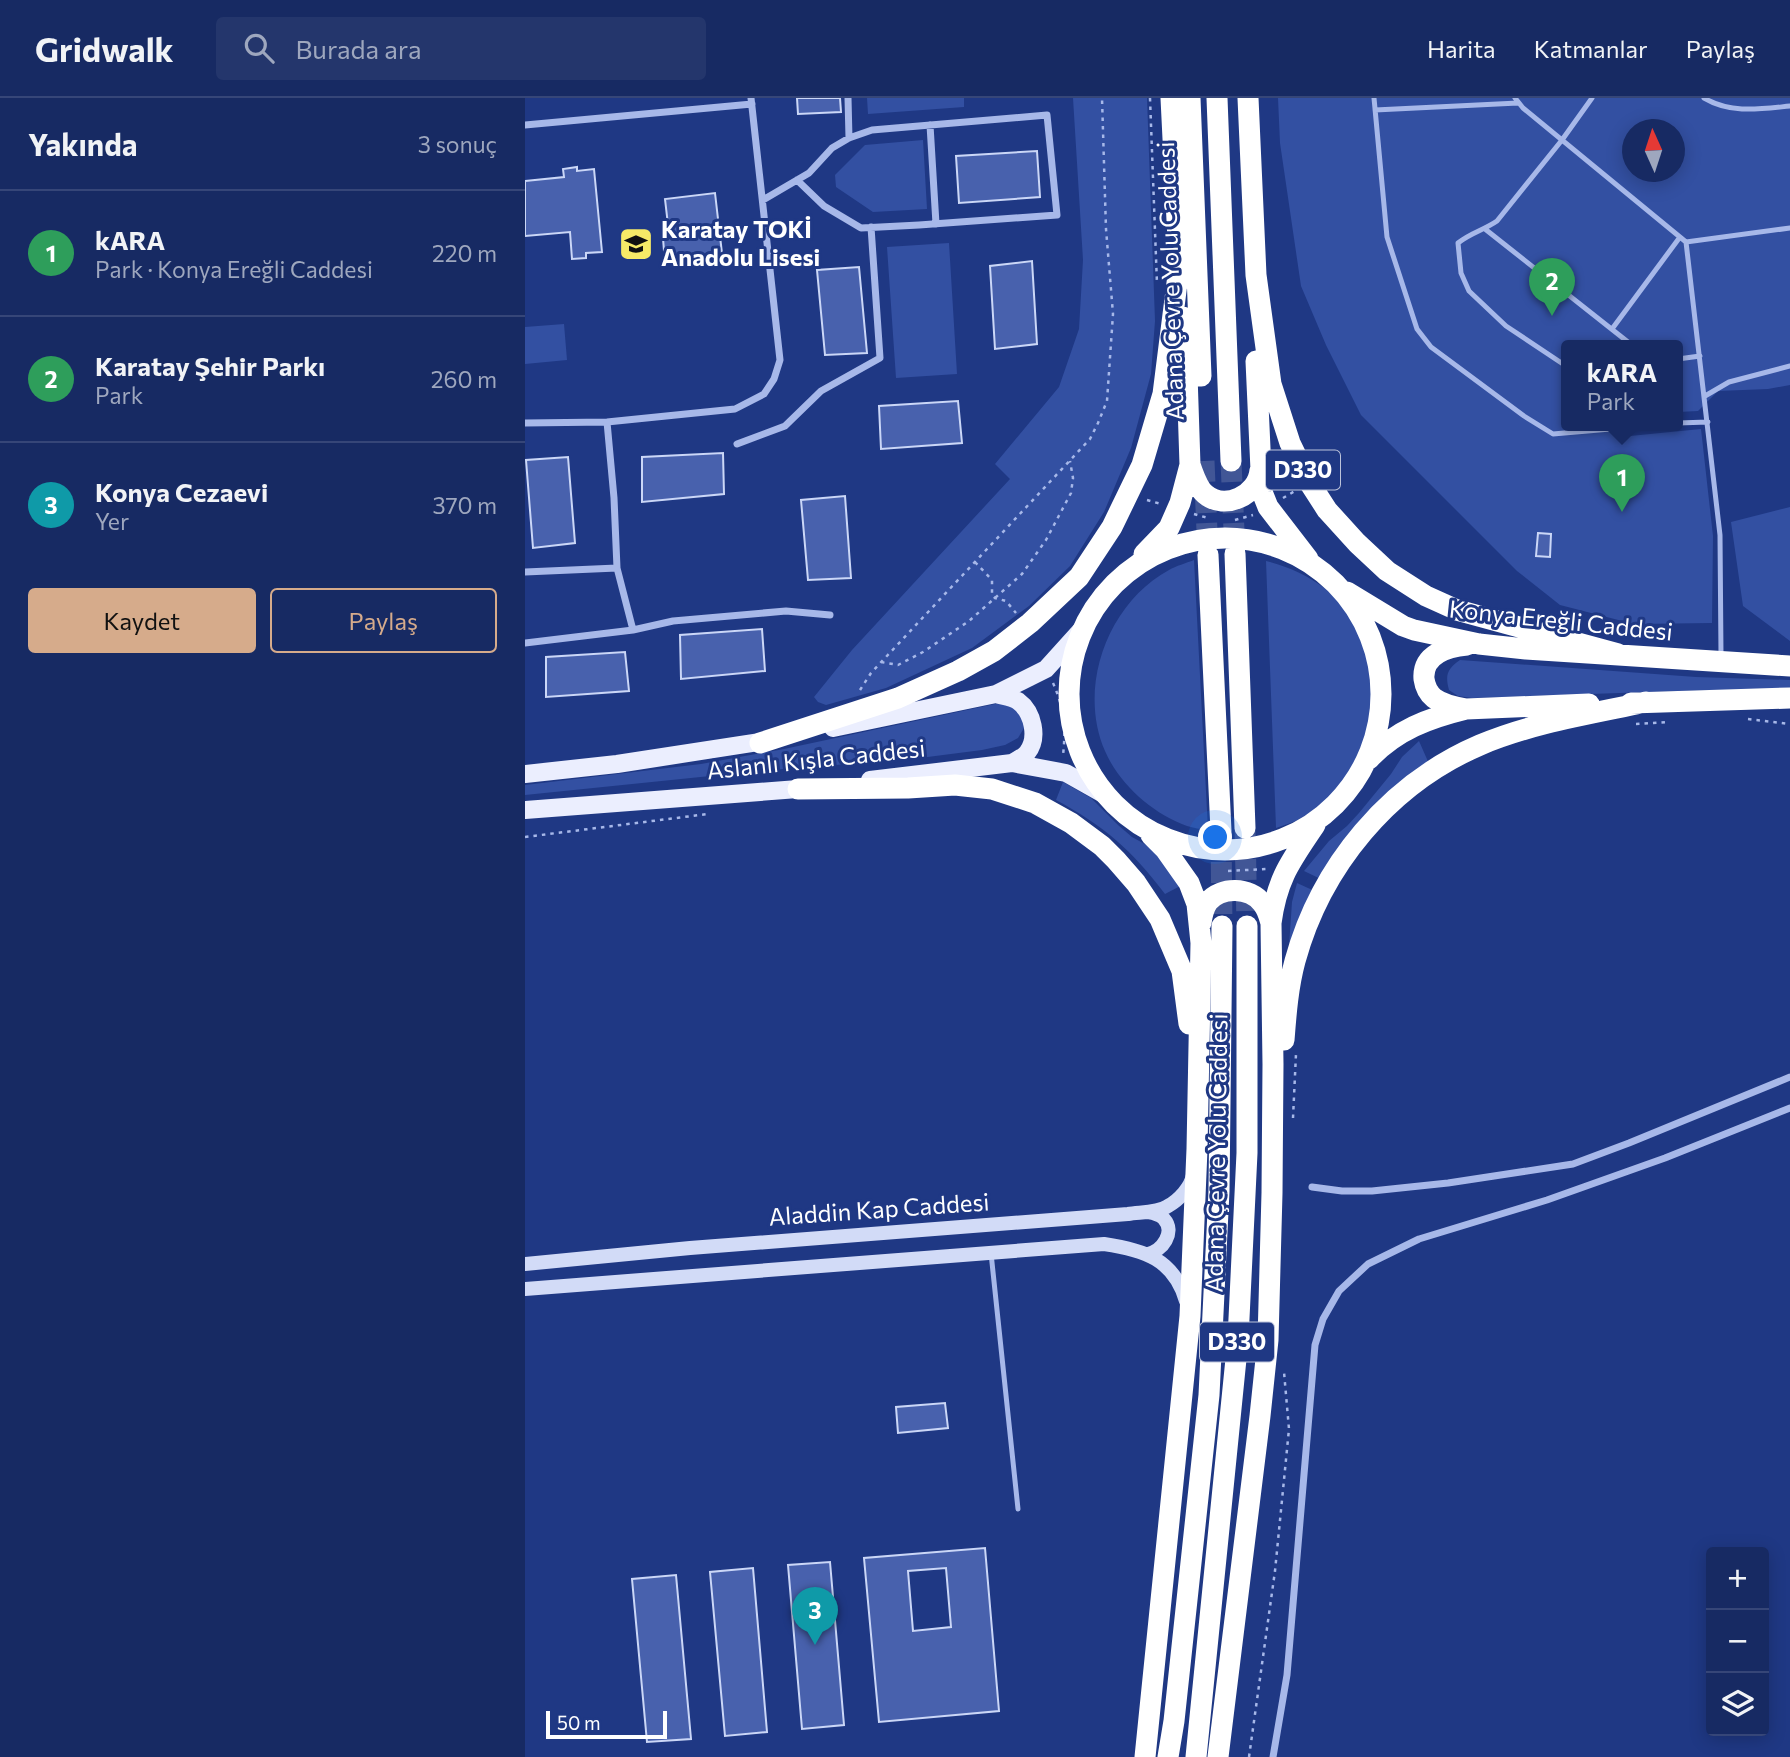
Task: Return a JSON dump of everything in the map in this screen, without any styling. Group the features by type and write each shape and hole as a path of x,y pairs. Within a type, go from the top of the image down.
{"highway":[{"path":"1171,98 1179,267 1199,487 1213,499 1240,499 1255,485 1260,475 1261,461"},
{"name":"Adana Çevre Yolu Caddesi","path":"1190,98 1197,463"},
{"name":"D330","path":"1217,98 1231,461"},
{"name":"D330","path":"1248,98 1256,275 1271,384 1290,443 1309,482 1327,510 1387,571 1436,601 1457,610 1618,654"},
{"path":"760,743 898,698 958,671 994,651 1020,620 1079,577 1112,527 1142,465 1163,394 1179,267"},
{"path":"1256,275 1256,359 1262,492 1269,507 1293,541 1339,588 1361,618 1376,653 1381,690 1378,728 1365,763"},
{"path":"1110,589 1169,528 1197,463"},
{"path":"1314,565 1267,544 1233,538 1207,539 1182,544 1150,557 1122,576 1095,607 1083,628 1073,656 1069,686 1070,715 1076,744 1089,771 1105,795 1123,813 1164,838 1186,845 1233,850 1257,847 1301,830 1321,817 1346,793 1365,763 1380,747 1416,724 1466,709"},
{"path":"1235,554 1245,828"},
{"path":"1208,555 1221,831"},
{"name":"Konya Ereğli Caddesi","path":"1339,588 1403,626 1479,644 1790,666"},
{"path":"1479,644 1446,649 1433,655 1425,665 1424,675 1425,687 1433,697 1446,705 1466,709 1790,698"},
{"path":"1272,1192 1285,1026 1294,963 1322,892 1360,835 1413,783 1481,745 1518,732 1646,702"},
{"path":"798,789 955,785 992,789 1035,803 1086,834 1116,860 1136,883 1160,919 1182,971 1198,1104"},
{"path":"1218,1757 1266,1353 1272,1192 1271,923 1273,905 1284,873 1321,817"},
{"path":"1143,827 1165,849 1189,883 1197,904 1201,943 1190,1316 1146,1757"},
{"path":"1200,927 1207,904 1214,896 1225,891 1252,894 1267,910 1271,923"},
{"name":"Adana Çevre Yolu Caddesi","path":"1168,1757 1209,1395 1219,1191 1222,926"},
{"name":"Adana Çevre Yolu Caddesi","path":"1196,1757 1238,1339 1247,1153 1247,926"}],"main road":[{"name":"Aslanlı Kışla Caddesi","path":"525,774 617,764 760,743 996,694 1046,669 1083,628"},
{"path":"996,694 1017,700 1031,720 1034,736 1027,753 1013,763"},
{"name":"Aslanlı Kışla Caddesi","path":"525,810 798,789 1013,763 1066,773 1105,795"}],"street":[{"path":"848,98 849,138"},
{"path":"525,125 751,101 780,360 774,379 764,394 735,409 607,422 525,424"},
{"path":"763,200 797,180 809,173 832,148 849,138 872,130 1047,115 1057,215 861,228 824,206 797,180"},
{"path":"930,125 936,224"},
{"path":"737,444 785,426 821,391 880,358 871,227"},
{"path":"607,422 618,568 633,630"},
{"path":"525,572 618,568"},
{"path":"525,643 633,630 673,621 786,611 830,615"},
{"path":"1312,1188 1372,1191 1448,1183 1573,1164 1790,1077"},
{"path":"1273,1757 1287,1675 1315,1345 1323,1320 1339,1290 1368,1264 1419,1239 1547,1200 1665,1158 1790,1108"},
{"name":"Aladdin Kap Caddesi","path":"525,1264 690,1248 1128,1214 1167,1208 1192,1183 1197,1149"},
{"path":"1147,1211 1166,1220 1168,1227 1163,1247 1148,1254"},
{"name":"Aladdin Kap Caddesi","path":"525,1289 1104,1244 1148,1254"},
{"path":"1148,1254 1166,1266 1182,1286 1190,1316"}],"lane":[{"path":"1374,98 1387,237 1417,329 1431,347 1524,416 1553,434 1587,431"},
{"path":"1561,363 1506,326 1469,291 1461,273 1458,243 1497,220 1562,140 1592,98"},
{"path":"1704,98 1718,106 1752,110 1790,107"},
{"path":"1375,110 1517,100 1523,108 1686,242 1720,535 1721,662"},
{"path":"1686,242 1790,228"},
{"path":"1485,229 1626,340"},
{"path":"1612,329 1681,237"},
{"path":"1683,358 1700,356"},
{"path":"1705,396 1729,382 1790,366"},
{"path":"1683,424 1708,422"},
{"path":"991,1253 1018,1509"}],"path":[{"path":"858,692 881,662 1090,439 1098,423 1107,401 1113,314 1106,229 1102,98"},
{"path":"1150,98 1157,284"},
{"path":"881,662 898,665 923,652 969,621 1022,574 1046,540 1070,493 1073,478 1070,460"},
{"path":"975,562 992,580 992,595 1006,601 1020,620"},
{"path":"1046,669 1058,693 1065,734 1063,758 1049,770"},
{"path":"1743,719 1790,724"},
{"path":"1637,724 1678,721"},
{"path":"525,837 712,814"}],"shaded area":[{"path":"867,98 964,98 964,107 868,114"},
{"path":"1073,98 1147,98 1155,321 1151,374 1131,448 1104,512 1070,566 1029,606 972,648 886,688 826,705 818,702 814,697 852,650 1010,479 995,464 1059,387 1079,329 1083,260"},
{"path":"1278,98 1790,98 1790,385 1768,389 1718,391 1698,411 1683,412 1683,340 1561,340 1561,431 1630,431 1630,436 1701,429 1713,536 1712,623 1634,624 1560,605 1517,571 1361,415 1326,345 1301,286 1280,143"},
{"path":"923,140 927,209 873,212 836,187 835,175 865,145"},
{"path":"949,243 957,374 896,378 887,247"},
{"path":"564,324 567,360 525,364 525,327"},
{"path":"1790,507 1790,641 1743,606 1731,522"},
{"path":"1194,560 1208,830 1174,821 1150,806 1128,786 1105,751 1097,726 1095,700 1097,674 1104,649 1129,603 1169,570"},
{"path":"1266,561 1311,579 1347,610 1364,637 1372,662 1375,688 1366,740 1341,785 1301,818 1276,828"},
{"path":"1460,660 1696,677 1790,680 1790,690 1472,698 1458,696 1449,690 1448,673"},
{"path":"995,704 1015,707 1024,722 1024,728 1018,738 1005,745 982,750 525,795 525,785 701,764"},
{"path":"1419,741 1430,766 1327,882 1304,871 1329,841 1359,813 1402,757"},
{"path":"1063,782 1091,798 1132,837 1150,847 1186,883 1165,894 1141,864 1116,840 1089,819 1056,800"},
{"path":"1297,883 1319,893 1288,961 1292,902"}],"building":[{"path":"797,98 840,98 841,112 798,114"},
{"path":"1037,151 1040,197 959,203 956,156"},
{"path":"577,167 577,171 594,169 602,252 586,253 586,258 572,259 570,232 525,236 525,181 564,177 563,169"},
{"path":"715,193 723,262 673,267 671,250 664,251 662,225 668,225 665,199"},
{"path":"1032,261 1037,344 995,349 990,266"},
{"path":"859,267 867,353 825,355 817,270"},
{"path":"958,401 962,443 881,449 879,406"},
{"path":"723,453 724,494 642,502 642,457"},
{"path":"568,457 575,543 533,548 526,460"},
{"path":"845,496 851,578 808,580 801,500"},
{"path":"1538,533 1551,534 1550,557 1536,556"},
{"path":"762,629 765,671 681,679 680,635"},
{"path":"625,652 629,691 546,697 546,657"},
{"path":"945,1403 948,1428 898,1433 896,1407"},
{"path":"985,1548 999,1711 879,1722 864,1558","holes":["946,1568 951,1627 913,1631 908,1571"]},
{"path":"830,1562 844,1725 802,1729 788,1565"},
{"path":"753,1568 767,1732 725,1736 710,1572"},
{"path":"676,1575 691,1739 647,1742 632,1579"}],"tunnel":[{"path":"1204,461 1208,555"},
{"path":"1231,461 1235,554"},
{"path":"1245,828 1247,926"},
{"path":"1221,831 1222,926"}],"place":[{"name":"Karatay TOKİ Anadolu Lisesi","path":"636,244"},
{"name":"Karatay Şehir Parkı","path":"1552,316"},
{"name":"kARA","path":"1622,512"},
{"name":"Konya Cezaevi","path":"815,1645"}]}
